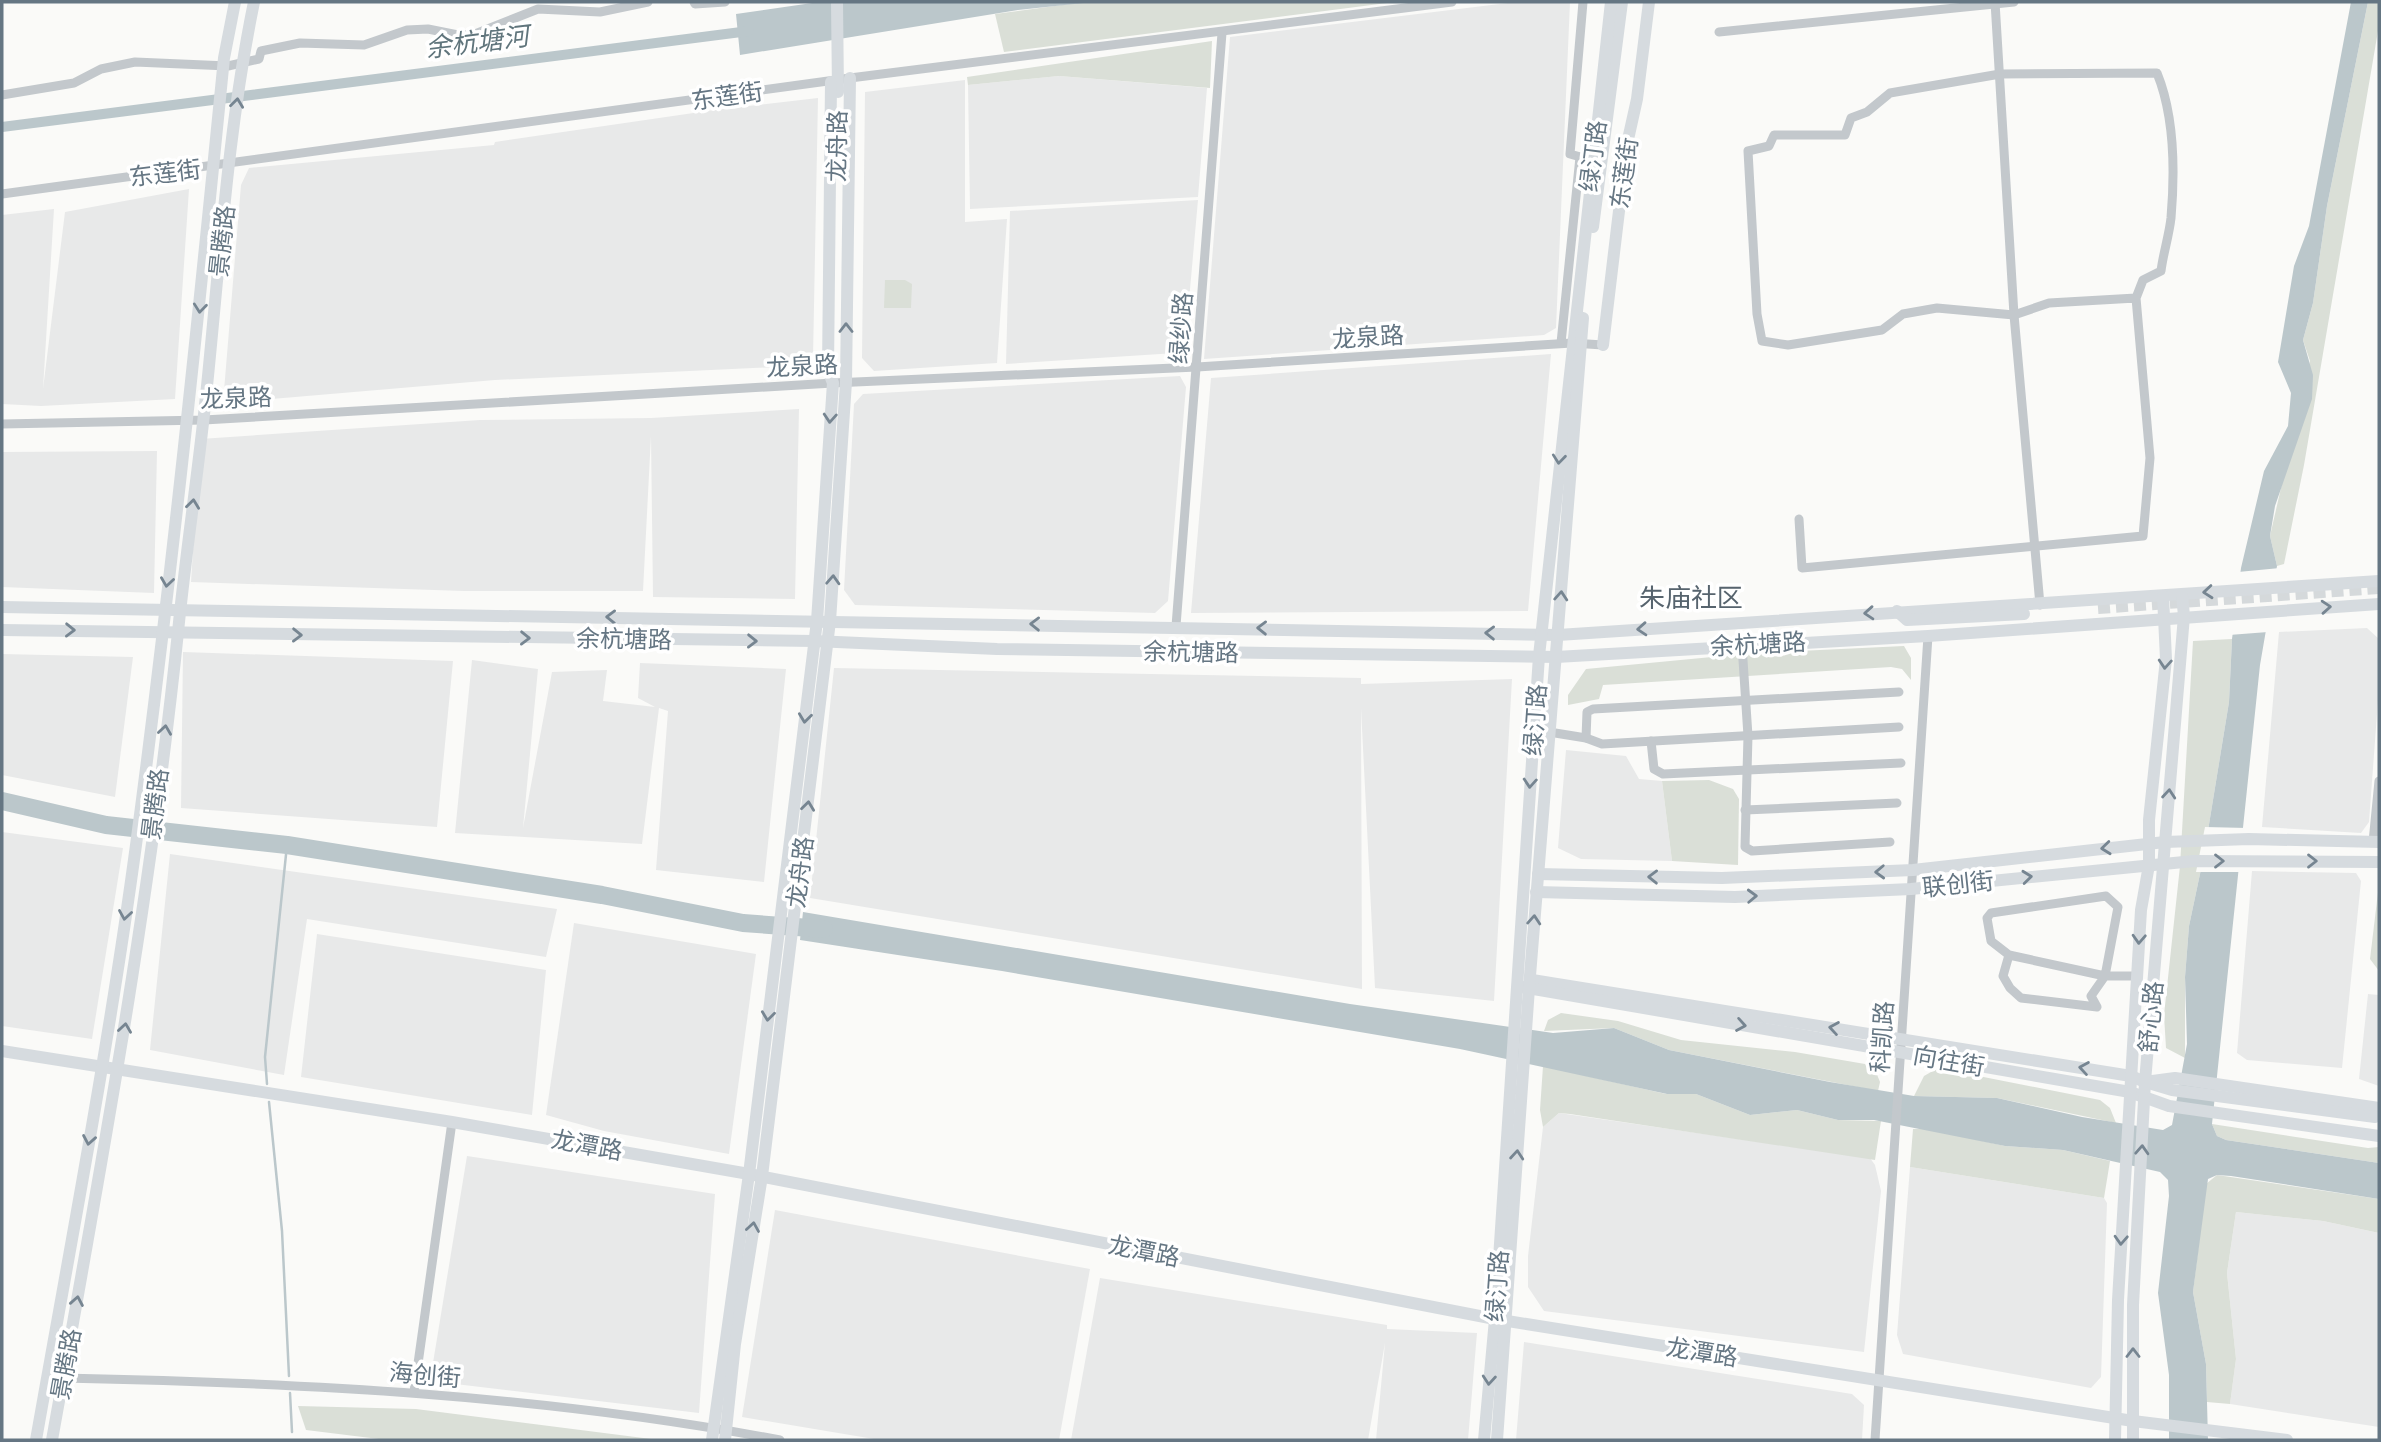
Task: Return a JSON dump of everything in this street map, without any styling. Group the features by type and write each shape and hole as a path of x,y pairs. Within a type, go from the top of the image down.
{"street":[{"name":"景腾路","path":"36,1440 101,1067 135,848 189,419 224,58 235,2"},
{"name":"景腾路","path":"52,1440 118,1069 150,848 204,420 230,158 254,2"},
{"path":"2,95 74,83 101,69 135,62 228,66 260,60 261,51 300,43 364,45 407,30 428,29 458,35 475,34 538,9 600,12 649,2"},
{"path":"694,2 727,2 730,5 735,2"},
{"name":"龙舟路","path":"828,309 836,291 837,2"},
{"name":"东莲街","path":"2,194 214,160 1452,2"},
{"name":"东莲街","path":"1583,2 1570,154 1586,159"},
{"name":"绿汀路","path":"1518,1065 1528,1024 1523,983 1539,656 1571,343 1586,159 1611,2"},
{"name":"绿汀路","path":"1497,1440 1501,1320 1518,1065 1514,1021 1523,983 1538,874 1558,635 1571,343 1622,2"},
{"name":"东莲街","path":"1603,345 1627,144 1637,99 1649,2"},
{"path":"1995,2 2014,315 2040,605"},
{"path":"1720,32 2014,2"},
{"name":"绿纱路","path":"1176,626 1222,33"},
{"path":"1799,519 1802,568 2143,536 2150,458 2136,298 2143,280 2161,271 2171,220 2172,146 2164,90 2157,73 2000,74 1890,93 1867,112 1851,118 1845,135 1774,135 1769,146 1748,151 1757,314 1762,341 1788,345 1882,330 1903,314 1937,308 2014,315 2049,303 2136,298"},
{"name":"龙舟路","path":"755,1175 776,948 824,621 846,300 850,78"},
{"name":"龙舟路","path":"831,82 828,370 840,383"},
{"path":"836,291 846,300"},
{"name":"龙泉路","path":"2,424 204,420 840,383 1197,367 1571,343 1603,345"},
{"name":"余杭塘路","path":"2,607 1176,626 1558,635 2379,581"},
{"name":"舒心路","path":"2133,1440 2133,1305 2144,1088 2184,616 2182,595"},
{"name":"舒心路","path":"2115,1440 2125,1172 2141,910 2149,864 2148,844 2165,659 2163,596"},
{"name":"余杭塘路","path":"2,630 821,641 1011,650 1556,657 1928,636 2165,617 2379,604"},
{"path":"1889,638 1908,631 2098,611 1907,620 1897,611"},
{"name":"科凯路","path":"1875,1440 1928,636"},
{"name":"龙舟路","path":"719,1435 797,898 821,641"},
{"path":"1742,645 1748,736 1745,847 1752,851 1890,842"},
{"path":"1586,738 1587,712 1593,709 1899,692"},
{"path":"1549,732 1586,738 1602,744 1899,727"},
{"path":"1651,741 1654,769 1664,774 1901,763"},
{"path":"2376,842 2379,781"},
{"path":"1745,810 1897,803"},
{"name":"联创街","path":"1538,874 1722,878 1913,870 2199,840 2376,842"},
{"name":"联创街","path":"1536,892 1735,897 1911,889 2194,861 2379,862"},
{"path":"2009,956 2003,976 2010,988 2021,998 2097,1007 2091,996 2105,976 2118,907 2106,896 1991,913 1987,918 1991,941 2009,956 2105,976 2137,976"},
{"name":"向往街","path":"1523,983 1901,1038 2131,1076 2144,1088"},
{"name":"向往街","path":"1523,983 2130,1092 2144,1088"},
{"name":"龙潭路","path":"2,1051 452,1122 755,1175 1501,1320 2133,1421 2287,1440"},
{"path":"2144,1088 2379,1130"},
{"path":"2220,1101 2377,1112"},
{"path":"2220,1101 2379,1136"},
{"path":"414,1392 452,1122"},
{"name":"绿汀路","path":"1484,1440 1501,1320"},
{"name":"海创街","path":"63,1378 237,1381 414,1392 719,1435 780,1440"}],"shaded area":[{"path":"819,2 1093,2 1018,10 740,55 736,14"},
{"path":"1084,2 1395,2 1004,52 995,14"},
{"path":"1516,2 1570,2 1556,328 1544,335 1204,359 1230,37"},
{"path":"2351,2 2368,2 2327,206 2313,303 2303,340 2313,375 2312,399 2275,506 2270,536 2277,566 2260,665 2212,1124 2217,1136 2226,1140 2379,1163 2379,1199 2231,1176 2217,1175 2208,1179 2193,1292 2206,1364 2208,1440 2169,1440 2169,1375 2158,1293 2169,1196 2168,1180 2160,1172 2063,1150 2005,1146 1874,1120 1838,1120 1797,1110 1750,1115 1696,1094 1667,1094 1460,1049 1002,971 800,940 803,912 1350,1004 1553,1033 1614,1028 1669,1050 1914,1096 1997,1098 2082,1117 2163,1130 2172,1125 2187,1044 2185,977 2189,926 2204,855 2229,702 2232,639 2241,568 2264,471 2288,426 2291,393 2278,362 2294,266 2309,226"},
{"path":"2368,2 2379,2 2379,25 2304,465 2284,564 2277,566 2270,536 2310,361 2303,340 2313,303 2327,206"},
{"path":"1212,41 1210,88 1059,76 968,85 967,77"},
{"path":"1059,76 1207,88 1198,197 970,209 968,85"},
{"path":"965,80 965,222 1007,219 997,363 874,371 862,358 865,92"},
{"path":"818,98 813,358 799,366 495,380 223,403 241,185 249,168 494,145 495,142 714,110"},
{"path":"189,189 175,399 41,406 2,404 2,215 54,209 43,389 65,212"},
{"path":"1198,200 1185,345 1176,353 1006,364 1010,211"},
{"path":"885,280 905,280 912,284 911,308 884,308"},
{"path":"1551,354 1528,611 1191,613 1211,378"},
{"path":"1180,376 1186,387 1168,601 1155,613 855,605 844,590 854,404 863,394"},
{"path":"799,409 795,599 653,597 651,436 643,591 464,591 191,582 200,439 480,420 651,418"},
{"path":"157,451 154,593 2,587 2,452"},
{"path":"2367,628 2379,639 2379,687 2369,822 2361,833 2262,827 2279,632"},
{"path":"2232,639 2229,702 2204,855 2189,926 2185,977 2185,1058 2166,1048 2164,1015 2180,866 2193,641"},
{"path":"1904,646 1911,658 1911,680 1902,669 1891,667 1603,685 1599,699 1568,705 1568,695 1586,669 1754,653"},
{"path":"183,652 453,661 437,827 181,808"},
{"path":"2,654 133,657 115,797 2,775"},
{"path":"472,660 538,669 523,828 552,672 607,670 603,701 655,707 638,698 640,663 786,669 764,882 656,870 668,711 659,708 642,844 455,833"},
{"path":"834,668 1361,678 1361,684 1512,679 1494,1001 1375,988 1361,708 1362,989 810,898"},
{"path":"1566,750 1626,756 1639,779 1662,781 1672,861 1581,859 1558,848"},
{"path":"1709,780 1733,789 1739,799 1738,865 1672,861 1662,781"},
{"path":"2,832 123,848 92,1039 2,1026"},
{"path":"170,854 557,909 546,957 307,919 284,1075 150,1050"},
{"path":"2252,871 2356,873 2361,881 2342,1068 2247,1060 2237,1053"},
{"path":"2379,884 2379,971 2370,959"},
{"path":"574,923 756,954 729,1154 604,1131 546,1115"},
{"path":"317,934 546,970 532,1115 301,1077"},
{"path":"2368,994 2379,995 2379,1086 2359,1079"},
{"path":"1561,1013 1618,1021 1681,1040 1795,1052 1865,1064 1876,1072 1880,1082 1878,1091 1669,1050 1614,1028 1544,1031 1548,1020"},
{"path":"1543,1066 1666,1094 1696,1094 1750,1115 1797,1110 1838,1120 1881,1121 1875,1160 1570,1114 1559,1113 1543,1127 1540,1110"},
{"path":"1938,1068 2100,1100 2110,1108 2116,1123 1997,1098 1914,1096 1924,1076"},
{"path":"1559,1113 1870,1158 1875,1165 1881,1191 1864,1352 1544,1311 1528,1287 1528,1256 1543,1127"},
{"path":"2212,1124 2368,1148 2379,1147 2379,1163 2226,1140 2217,1136"},
{"path":"1913,1129 1929,1129 2005,1146 2063,1150 2110,1161 2104,1198 1910,1167"},
{"path":"467,1156 715,1194 699,1413 430,1381"},
{"path":"1910,1167 2104,1198 2107,1203 2101,1377 2091,1388 1903,1354 1897,1335"},
{"path":"2217,1175 2379,1199 2379,1233 2323,1221 2236,1212 2227,1273 2236,1359 2230,1404 2207,1402 2206,1364 2193,1292 2206,1184"},
{"path":"775,1210 1090,1269 1059,1440 880,1440 742,1417"},
{"path":"2236,1212 2323,1221 2379,1233 2379,1427 2230,1404 2236,1359 2227,1273"},
{"path":"1100,1278 1387,1325 1387,1329 1477,1333 1468,1440 1376,1440 1385,1343 1368,1440 1071,1440"},
{"path":"1524,1342 1852,1394 1864,1405 1862,1440 1516,1440"},
{"path":"298,1406 416,1409 659,1440 387,1440 306,1430"}],"pier":[{"path":"2280,568 2268,632 2229,635 2238,572"},
{"path":"2205,827 2247,828 2241,872 2196,872"}],"waterway":[{"name":"余杭塘河","path":"2,127 749,31"},
{"path":"2,801 106,825 287,845 602,895 743,923 824,929"},
{"path":"267,1084 265,1057 287,845"},
{"path":"269,1102 282,1231 289,1376"},
{"path":"290,1393 292,1432"}],"tunnel":[{"path":"2098,608 2379,588"}],"district":[{"name":"朱庙社区","path":"1691,598"}]}
